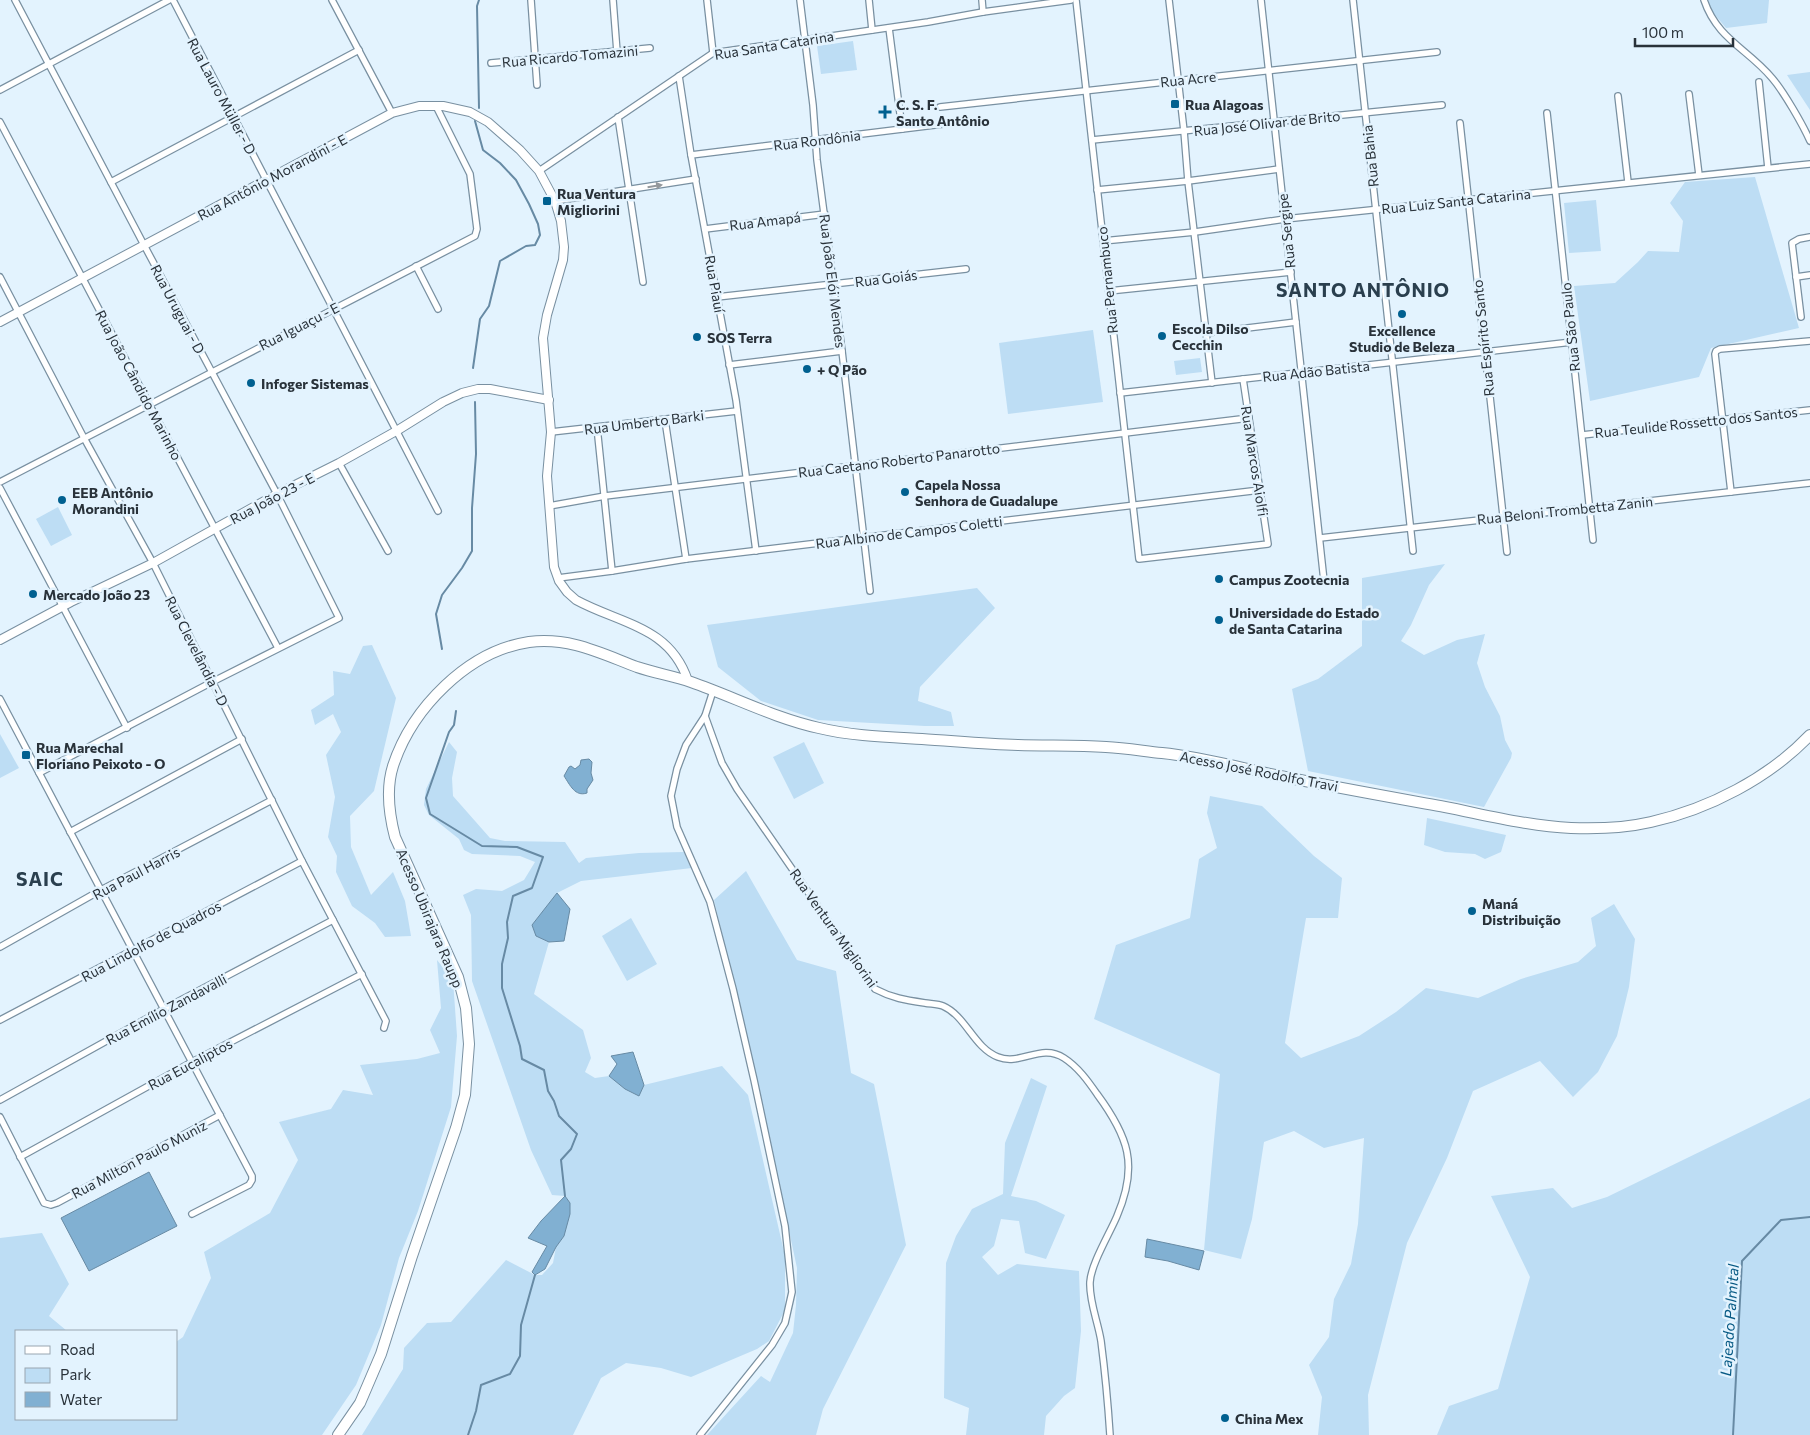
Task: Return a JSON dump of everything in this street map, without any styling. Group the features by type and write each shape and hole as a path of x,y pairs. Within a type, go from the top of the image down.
{"highway":[{"name":"Acesso Ubirajara Raupp","path":"338,1435 360,1403 381,1354 465,1096 469,1044 466,1008 458,976 402,854 390,818 389,793 392,768 404,741 431,700 456,675 493,652 528,642 572,643 591,648 654,672 688,681"},
{"name":"Acesso José Rodolfo Travi","path":"688,681 778,716 821,729 869,736 1016,745 1107,747 1168,754 1524,822 1566,828 1613,828 1640,824 1693,810 1761,775 1791,754 1810,735"}],"street":[{"name":"Rua Uruguai - D","path":"15,0 277,494 339,618 278,648"},
{"path":"0,90 171,0"},
{"name":"Rua Lauro Müller - D","path":"171,0 398,430 438,510"},
{"path":"332,0 392,113"},
{"path":"531,0 537,85"},
{"path":"613,0 617,52"},
{"path":"707,0 713,53"},
{"name":"Rua João Elói Mendes","path":"800,0 870,592"},
{"path":"869,0 872,30"},
{"path":"982,0 983,12"},
{"name":"Rua Santa Catarina","path":"539,171 713,53 1071,0"},
{"name":"Rua Pernambuco","path":"1076,0 1139,559"},
{"path":"1169,0 1212,383"},
{"name":"Rua Sergipe","path":"1261,0 1324,581"},
{"name":"Rua Bahia","path":"1353,0 1413,551"},
{"path":"1704,0 1707,10 1723,34 1772,77 1810,141"},
{"path":"889,28 902,129"},
{"name":"Rua Ricardo Tomazini","path":"491,63 650,48"},
{"path":"111,182 359,50"},
{"name":"Rua Acre","path":"940,107 1437,52"},
{"name":"Rua Piauí","path":"679,76 691,156 737,411 756,551"},
{"path":"1759,82 1768,168"},
{"path":"1689,94 1699,175"},
{"path":"1618,96 1628,182"},
{"name":"Rua José Olivar de Brito","path":"1092,140 1442,105"},
{"name":"Rua Antônio Morandini - E","path":"0,322 392,113 418,106 444,106 470,112 488,122 520,150 539,171"},
{"name":"Rua Iguaçu - E","path":"0,482 475,236 477,233 470,174 436,106"},
{"name":"Rua São Paulo","path":"1547,113 1593,540"},
{"path":"618,117 643,282"},
{"name":"Rua João Cândido Marinho","path":"0,122 278,648"},
{"name":"Rua Espírito Santo","path":"1460,123 1507,552"},
{"name":"Rua Rondônia","path":"691,156 942,124"},
{"name":"Rua Luiz Santa Catarina","path":"1103,241 1195,232 1285,219 1376,209 1810,164"},
{"path":"1098,190 1279,169"},
{"path":"539,171 555,201 562,228 564,247 564,260 547,315 543,338 551,432 547,476 552,555 558,578 567,592 576,600 644,629 660,638 682,665 688,681"},
{"path":"555,201 696,179"},
{"name":"Rua Amapá","path":"705,229 825,214"},
{"path":"1801,317 1792,243 1799,238 1810,236"},
{"path":"416,266 438,309"},
{"name":"Rua Goiás","path":"717,297 966,269"},
{"path":"1109,291 1291,272"},
{"path":"1796,277 1810,275"},
{"name":"Rua Clevelândia - D","path":"0,277 84,438 153,564 302,861 386,1021 384,1028"},
{"path":"1206,333 1296,322"},
{"path":"1731,492 1716,351 1720,349 1810,341"},
{"name":"Rua Adão Batista","path":"1120,393 1572,342"},
{"path":"729,365 842,352"},
{"name":"Rua Marcos Aiolfi","path":"1139,559 1268,544 1243,379"},
{"name":"Rua João 23 - E","path":"0,640 63,606 153,564 277,494 339,463 443,402 462,393 478,389 490,389 549,400"},
{"name":"Rua Teulide Rossetto dos Santos","path":"1582,435 1810,410"},
{"name":"Rua Umberto Barki","path":"551,432 737,411"},
{"name":"Rua Caetano Roberto Panarotto","path":"549,506 605,496 1249,418"},
{"path":"664,420 686,559"},
{"path":"597,427 612,572"},
{"path":"339,463 388,551"},
{"name":"Rua Beloni Trombetta Zanin","path":"1320,538 1810,483"},
{"path":"0,488 127,728"},
{"name":"Rua Albino de Campos Coletti","path":"558,578 612,572 686,559 1260,490"},
{"path":"39,773 278,648"},
{"path":"700,1435 772,1345 785,1323 792,1292 785,1226 733,989 710,902 677,827 671,796 677,769 686,745 705,716 713,691"},
{"path":"0,700 252,1176 249,1185 192,1214"},
{"name":"Rua Ventura Migliorini","path":"705,716 722,763 737,789 875,989 890,997 944,1006 956,1016 986,1050 999,1058 1020,1059 1040,1052 1063,1057 1080,1071 1110,1112 1126,1144 1129,1179 1118,1214 1091,1275 1090,1289 1100,1341 1110,1435"},
{"path":"70,832 242,739"},
{"name":"Rua Paul Harris","path":"0,947 101,890 272,800"},
{"name":"Rua Lindolfo de Quadros","path":"0,1020 302,861"},
{"name":"Rua Emílio Zandavalli","path":"0,1100 164,1009 333,920"},
{"name":"Rua Eucaliptos","path":"20,1157 192,1062 362,974"},
{"name":"Rua Milton Paulo Muniz","path":"20,1157 44,1203 51,1205 58,1203 220,1115"},
{"path":"0,1117 20,1157"}],"green space":[{"path":"1708,0 1769,0 1767,23 1726,28 1710,9"},
{"path":"853,41 857,70 821,74 817,46"},
{"path":"1810,72 1810,110 1787,75"},
{"path":"1755,177 1799,328 1711,348 1699,377 1590,401 1574,286 1615,283 1648,251 1679,252 1683,221 1670,203 1685,182"},
{"path":"1596,200 1601,251 1569,253 1564,203"},
{"path":"1093,330 1103,402 1008,414 999,343"},
{"path":"1200,358 1202,372 1176,375 1174,361"},
{"path":"58,507 72,535 51,546 36,519"},
{"path":"1445,564 1429,585 1411,625 1401,641 1424,655 1457,640 1485,634 1477,663 1485,687 1500,716 1505,740 1512,753 1484,807 1308,771 1292,689 1318,679 1362,646 1362,578"},
{"path":"977,588 995,608 920,687 918,701 951,712 954,726 818,720 761,701 718,667 707,625"},
{"path":"372,645 396,698 374,791 350,816 351,847 371,895 393,872 405,901 411,936 385,937 375,923 352,906 336,872 337,856 328,837 335,797 326,755 341,732 333,714 315,725 311,710 334,695 333,671 350,674 363,646"},
{"path":"0,734 19,768 0,778"},
{"path":"449,742 457,752 452,778 453,796 490,838 505,841 565,842 579,863 586,858 639,853 684,852 692,868 581,881 557,893 536,936 549,942 534,994 583,1030 591,1058 585,1072 595,1078 609,1076 625,1089 639,1096 644,1085 722,1066 748,1095 785,1256 785,1310 769,1341 757,1349 691,1377 661,1368 626,1363 601,1378 573,1435 362,1435 403,1369 404,1348 427,1323 451,1322 506,1260 535,1275 542,1275 553,1263 556,1247 564,1236 570,1203 565,1196 552,1195 531,1150 472,981 471,915 463,895 476,889 502,891 524,880 535,862 520,856 472,854 464,850 459,839 429,815 424,805 426,789"},
{"path":"804,742 824,783 794,799 773,757"},
{"path":"1210,796 1262,806 1314,856 1342,878 1338,918 1306,918 1285,1043 1301,1058 1359,1036 1396,1012 1426,988 1478,998 1521,979 1578,962 1596,946 1591,918 1614,904 1635,939 1629,987 1617,1036 1598,1072 1573,1097 1540,1061 1473,1091 1447,1158 1407,1243 1368,1395 1369,1435 1318,1435 1322,1397 1309,1365 1329,1337 1334,1299 1351,1264 1358,1224 1364,1138 1324,1148 1294,1131 1264,1142 1252,1219 1241,1259 1204,1250 1220,1074 1094,1019 1116,945 1190,918 1199,859 1217,848 1207,813"},
{"path":"1427,818 1506,835 1501,852 1485,859 1475,854 1445,852 1424,845"},
{"path":"746,871 797,960 836,971 851,1073 874,1084 906,1245 823,1409 816,1435 707,1435 761,1376 770,1382 793,1333 796,1305 797,1268 757,1081 714,900"},
{"path":"631,918 657,964 627,981 602,936"},
{"path":"437,960 453,980 457,1036 451,1107 418,1211 399,1258 381,1325 356,1385 322,1435 0,1435 0,1238 42,1233 69,1284 49,1316 66,1330 15,1330 15,1420 178,1420 178,1341 183,1337 211,1278 204,1252 270,1213 298,1160 279,1122 331,1109 343,1090 373,1095 360,1065 417,1059 440,1053 430,1030 441,1008"},
{"path":"1031,1078 1047,1086 1011,1196 1036,1201 1065,1215 1046,1259 1025,1253 1019,1221 1001,1219 994,1246 982,1257 998,1275 1017,1264 1079,1271 1081,1331 1075,1388 1064,1396 1046,1416 1044,1435 966,1435 969,1408 944,1398 946,1263 956,1236 972,1209 1003,1194 1005,1143"},
{"path":"1810,1098 1810,1435 1437,1435 1449,1406 1498,1389 1530,1277 1491,1196 1553,1188 1572,1208 1607,1197"}],"water":[{"path":"589,759 592,762 591,773 593,780 587,789 587,793 583,794 576,792 564,776 569,767 571,766 575,769 580,765 581,760"},
{"path":"557,893 570,909 564,941 549,942 536,936 532,925"},
{"path":"633,1052 644,1085 639,1096 625,1089 609,1076 617,1064 611,1056"},
{"path":"149,1172 177,1226 89,1271 61,1218"},
{"path":"565,1196 570,1203 570,1214 564,1236 545,1269 535,1275 532,1272 547,1246 528,1238"},
{"path":"1147,1239 1204,1251 1199,1270 1145,1257"}],"waterway":[{"path":"479,0 477,6 479,108"},
{"path":"473,368 480,319 489,306 500,261 526,246 535,245 540,235 538,224 516,180 500,163 483,150 475,121"},
{"path":"442,649 436,614 442,595 472,551 472,508 476,454 475,402"},
{"path":"456,711 454,725 449,732 426,798 430,814 482,846 517,847 543,857 532,888 513,896 507,922 508,938 502,964 502,988 520,1046 522,1059 544,1070 548,1091 559,1116 577,1134 571,1149 561,1160 565,1196"},
{"name":"Lajeado Palmital","path":"1733,1435 1742,1261 1781,1220 1810,1217"},
{"path":"468,1435 476,1411 481,1385 510,1374 520,1356 521,1325 535,1275"}],"place":[{"name":"Rua Alagoas","path":"1175,104"},
{"name":"C. S. F. Santo Antônio","path":"885,112"},
{"name":"Rua Ventura Migliorini","path":"547,201"},
{"name":"Excellence Studio de Beleza","path":"1402,314"},
{"name":"Escola Dilso Cecchin","path":"1162,336"},
{"name":"SOS Terra","path":"697,337"},
{"name":"+ Q Pão","path":"807,369"},
{"name":"Infoger Sistemas","path":"251,383"},
{"name":"Capela Nossa Senhora de Guadalupe","path":"905,492"},
{"name":"EEB Antônio Morandini","path":"62,500"},
{"name":"Campus Zootecnia","path":"1219,579"},
{"name":"Mercado João 23","path":"33,594"},
{"name":"Universidade do Estado de Santa Catarina","path":"1219,620"},
{"name":"Rua Marechal Floriano Peixoto - O","path":"26,755"},
{"name":"Maná Distribuição","path":"1472,911"},
{"name":"China Mex","path":"1225,1418"}],"district":[{"name":"SANTO ANTÔNIO","path":"1363,289"},
{"name":"SAIC","path":"40,878"}]}
